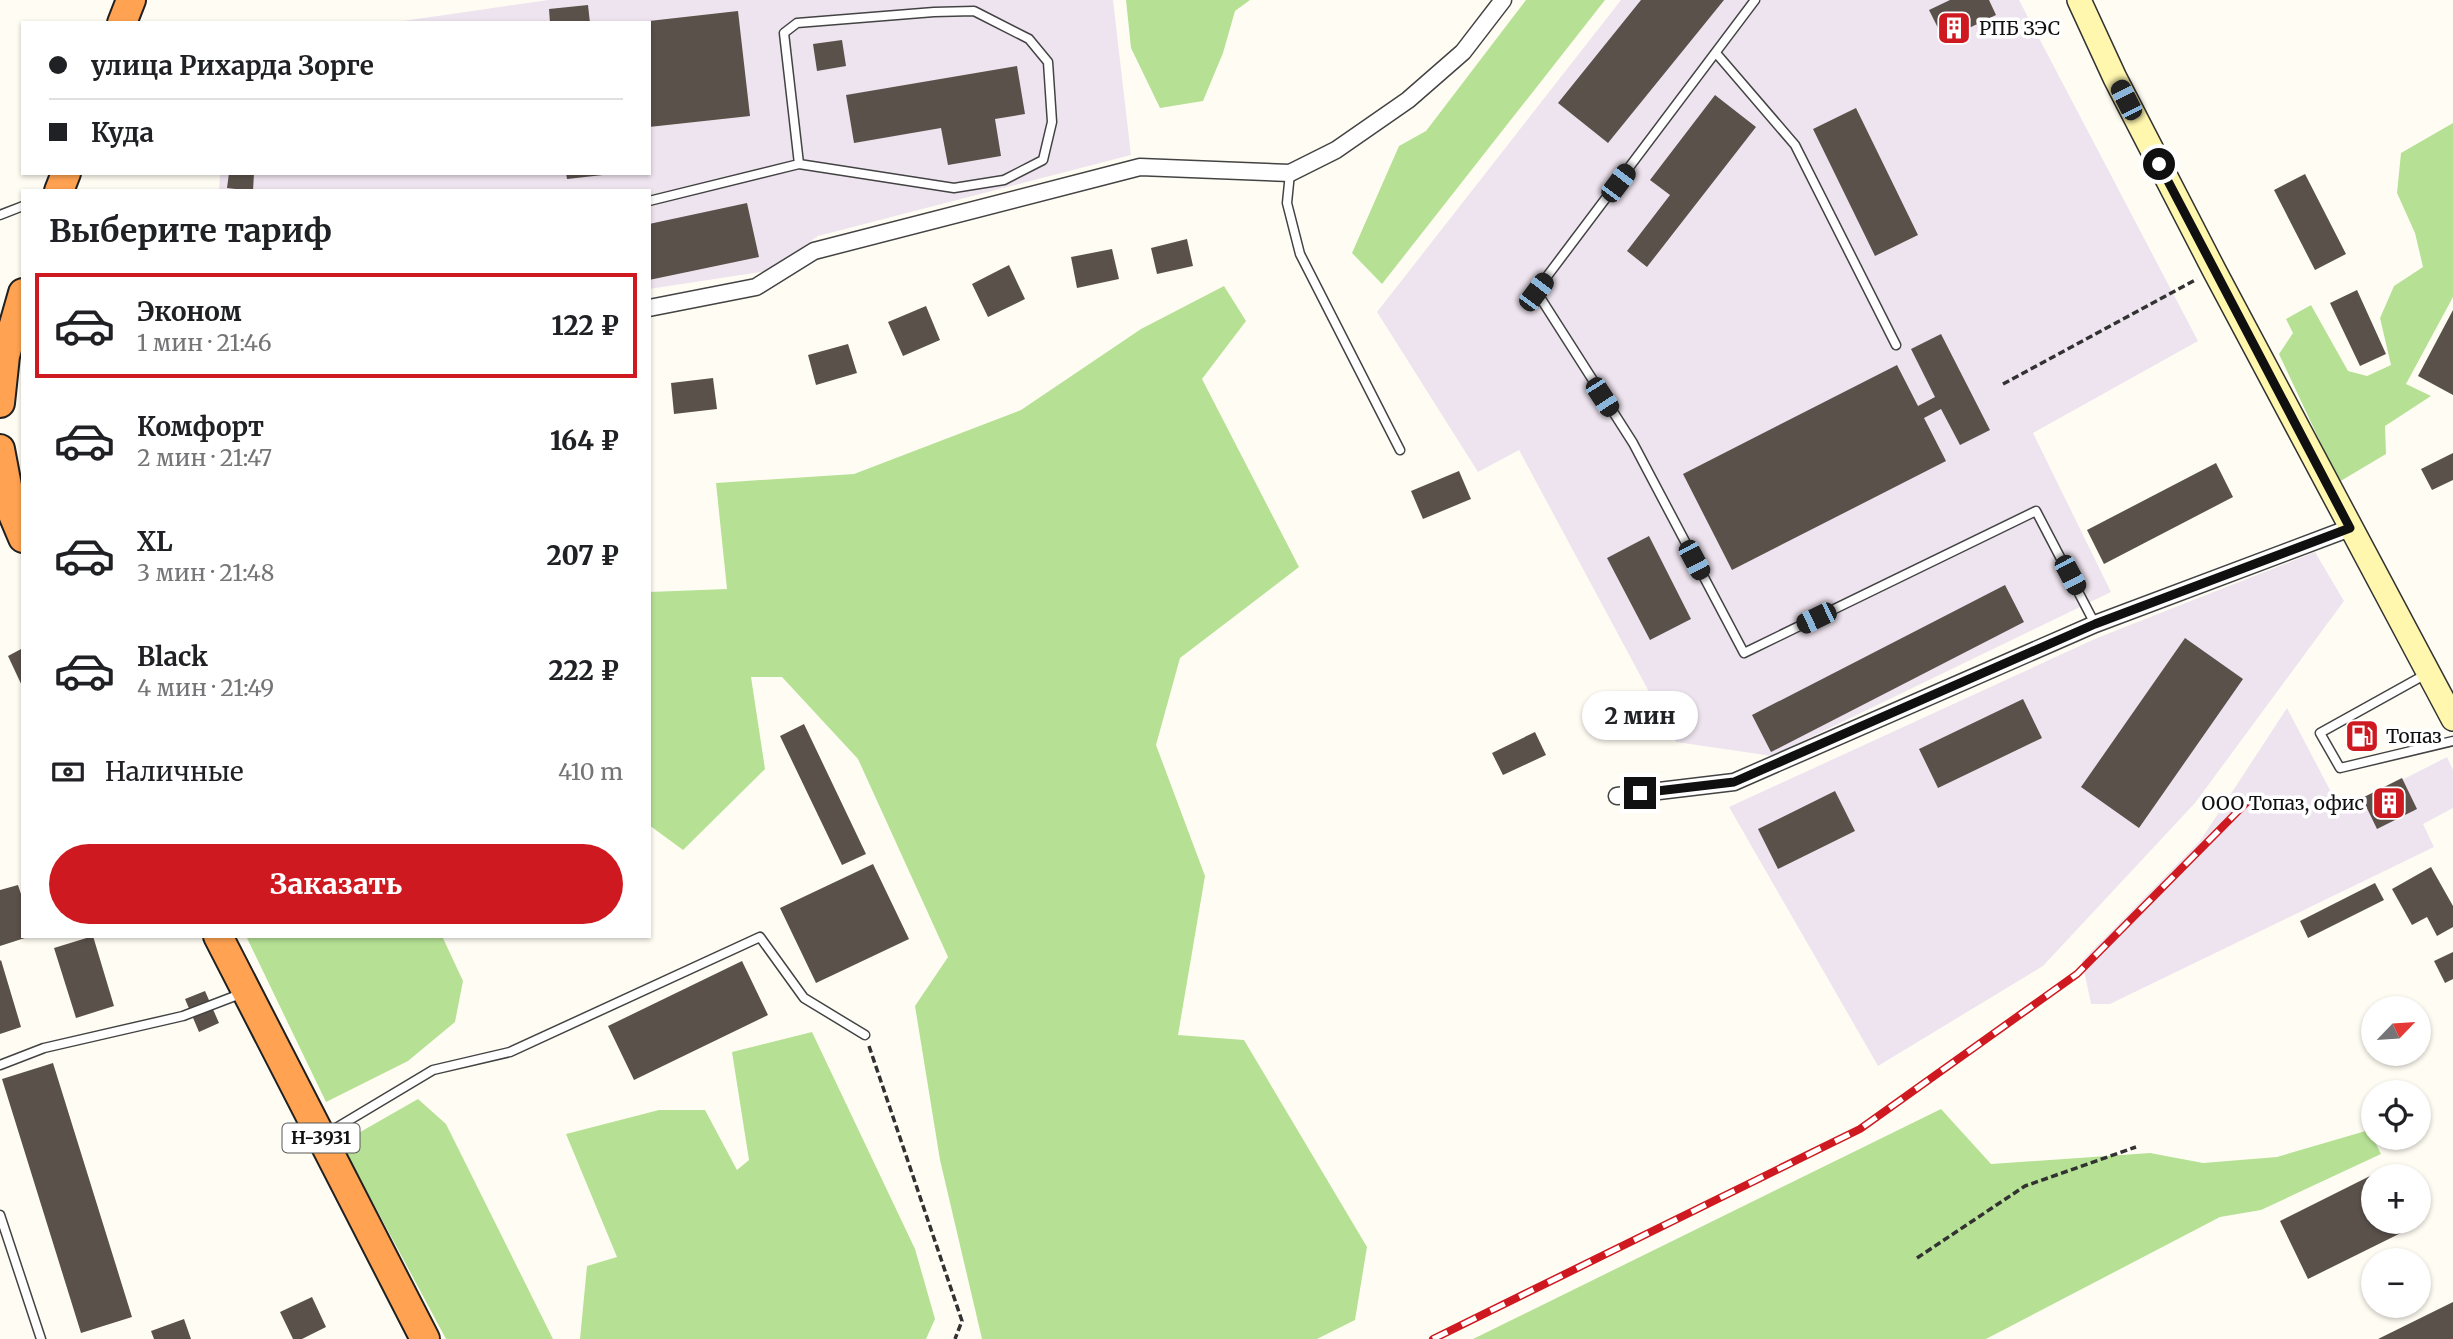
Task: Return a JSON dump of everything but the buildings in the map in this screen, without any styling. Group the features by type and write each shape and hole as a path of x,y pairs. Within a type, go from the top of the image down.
{"highway":[{"path":"123,21 131,0"},
{"path":"0,403 5,356 21,300"},
{"path":"0,449 12,511 21,533"},
{"name":"Н-3931","path":"219,938 425,1339"}],"main road":[{"path":"2079,0 2115,78 2214,270 2453,719"}],"street":[{"path":"651,308 756,286 814,251 1140,167 1290,173 1336,150 1408,100 1463,52 1503,0"},
{"path":"1617,796 1734,782 2095,624 2350,528"}],"lane":[{"path":"1755,0 1536,292 1633,443 1744,653 2036,512 2095,624"},
{"path":"651,201 799,164 954,188 1004,180 1043,160 1052,122 1048,62 1029,40 974,11 797,23 784,33 799,164"},
{"path":"1716,53 1795,145 1896,345"},
{"path":"1290,173 1287,203 1300,254 1400,450"},
{"path":"0,215 21,207"},
{"path":"2427,673 2320,733 2340,768 2453,741"},
{"path":"321,1138 433,1070 510,1052 760,937 804,998 864,1035"},
{"path":"0,1065 44,1048 183,1016 246,992"},
{"path":"0,1215 41,1339"}],"path":[{"path":"2003,384 2214,270"},
{"path":"864,1035 962,1321 955,1339"},
{"path":"1917,1258 2025,1185 2136,1147"}],"shaded area":[{"path":"548,0 1113,0 1131,155 818,236 768,271 651,289 651,189 219,189 220,175 651,175 651,21 403,21"},
{"path":"1621,0 2019,0 2198,341 2033,433 2111,592 1772,756 1676,742 1519,450 1478,472 1377,312"},
{"path":"2315,552 2344,601 2195,803 2043,966 1878,1066 1729,807 2097,638"},
{"name":"Топаз","path":"2287,708 2341,811 2447,757 2453,770 2453,808 2423,824 2434,847 2110,1004 2091,1004 2082,961 2200,841"}],"green space":[{"path":"1126,0 1250,0 1235,11 1223,53 1203,101 1160,108 1131,48"},
{"path":"1526,0 1605,0 1382,284 1352,253 1399,146 1426,131"},
{"path":"2453,123 2453,297 2406,384 2431,396 2385,426 2386,454 2339,482 2279,354 2293,333 2286,319 2311,305 2348,371 2367,376 2391,365 2380,318 2394,286 2423,267 2415,233 2397,193 2401,153"},
{"path":"1224,286 1246,321 1202,379 1299,567 1180,658 1156,745 1205,876 1178,1035 1244,1040 1367,1247 1355,1320 1317,1339 982,1339 940,1160 915,1006 948,957 858,759 782,677 751,677 765,769 683,850 651,826 651,592 727,589 716,483 854,474 1021,410 1141,329"},
{"path":"247,938 443,938 463,981 455,1022 408,1061 326,1102"},
{"path":"812,1032 915,1249 935,1319 926,1339 580,1339 587,1266 617,1257 566,1134 659,1110 705,1110 737,1170 749,1160 732,1052"},
{"path":"418,1099 446,1124 553,1339 446,1339 341,1143"},
{"path":"1941,1109 1991,1164 2150,1153 2203,1163 2277,1157 2361,1132 2361,1150 2379,1150 2381,1154 2261,1210 2220,1217 1986,1339 1473,1339"}],"railway":[{"path":"1433,1339 1860,1129 2077,974 2249,800"}],"place":[{"name":"РПБ ЗЭС","path":"1954,28"},
{"name":"Топаз","path":"2362,736"},
{"name":"ООО Топаз, офис","path":"2389,803"}],"route":[{"path":"1640,793 1734,782 2095,624 2350,528 2159,164"}]}
